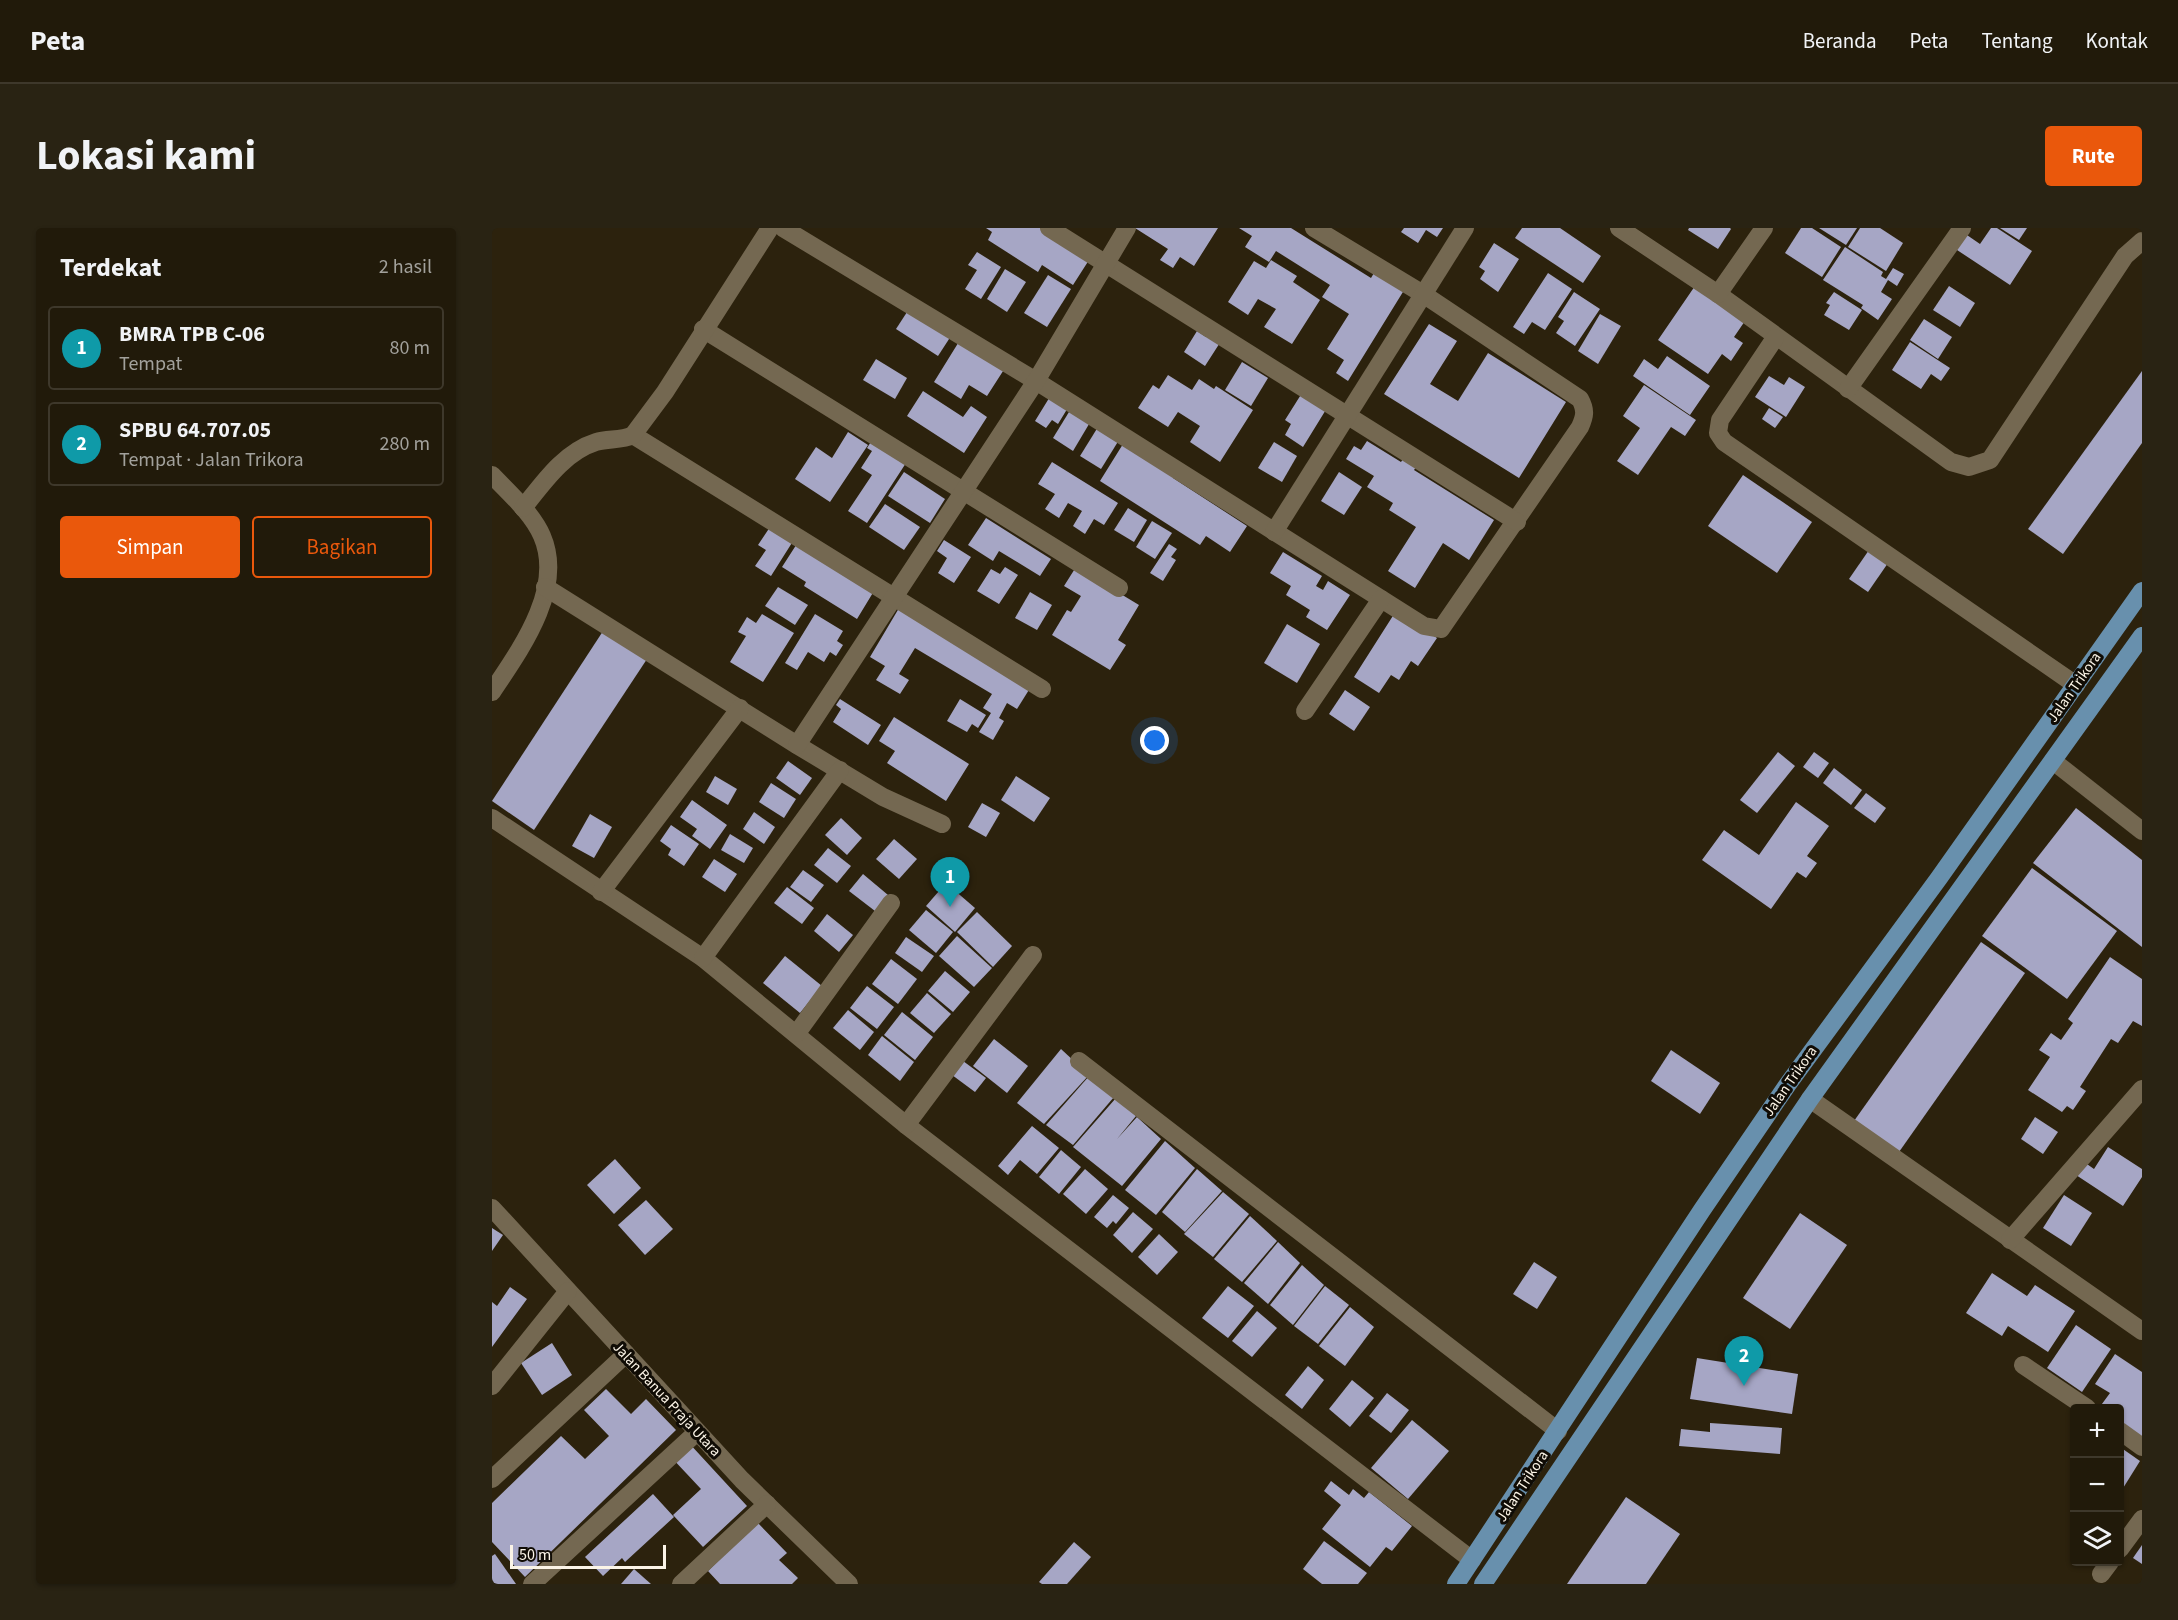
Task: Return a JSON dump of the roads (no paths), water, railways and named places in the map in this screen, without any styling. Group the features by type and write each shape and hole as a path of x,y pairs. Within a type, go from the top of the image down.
{"main road":[{"name":"Jalan Trikora","path":"1456,1584 1702,1210 1788,1084 2142,591"},
{"name":"Jalan Trikora","path":"1484,1584 1810,1099 2142,636"},
{"path":"1788,1084 1810,1099"}],"street":[{"path":"633,435 664,392 770,228"},
{"path":"783,228 1036,381 1424,626 1441,629 1517,522 1580,427 1585,417 1584,406 1580,399 1423,294 1314,228"},
{"path":"1049,228 1517,522"},
{"path":"798,746 1036,381 1127,228"},
{"path":"1274,532 1465,228"},
{"path":"1619,228 1718,294 1951,462 1969,467 1990,460 2125,256 2142,241"},
{"path":"1718,294 1764,228"},
{"path":"1848,388 1962,228"},
{"path":"703,329 1119,588"},
{"path":"1776,338 1720,420 1718,433 1724,442 2076,686"},
{"path":"523,508 561,463 580,449 597,441 633,435 897,596 1042,688"},
{"path":"492,475 523,508 542,536 548,563 545,587 535,623 492,692"},
{"path":"545,587 798,746 891,801 942,824"},
{"path":"1305,711 1381,599"},
{"path":"602,892 740,708"},
{"path":"2053,761 2142,831"},
{"path":"703,958 840,770"},
{"path":"492,818 703,958 906,1125 1472,1560"},
{"path":"797,1033 891,903"},
{"path":"906,1125 1033,955"},
{"path":"1079,1061 1558,1431"},
{"path":"2010,1240 2142,1089"},
{"path":"1810,1099 2142,1331"},
{"name":"Jalan Banua Praja Utara","path":"493,1212 697,1431 843,1582"},
{"path":"492,1386 568,1291"},
{"path":"492,1479 626,1354"},
{"path":"2024,1365 2080,1404"},
{"path":"532,1584 697,1431"},
{"path":"2124,1434 2142,1447"},
{"path":"681,1584 767,1504"},
{"path":"2124,1544 2142,1519"}],"place":[{"name":"BMRA TPB C-06","path":"950,907"},
{"name":"SPBU 64.707.05","path":"1744,1386"}]}
